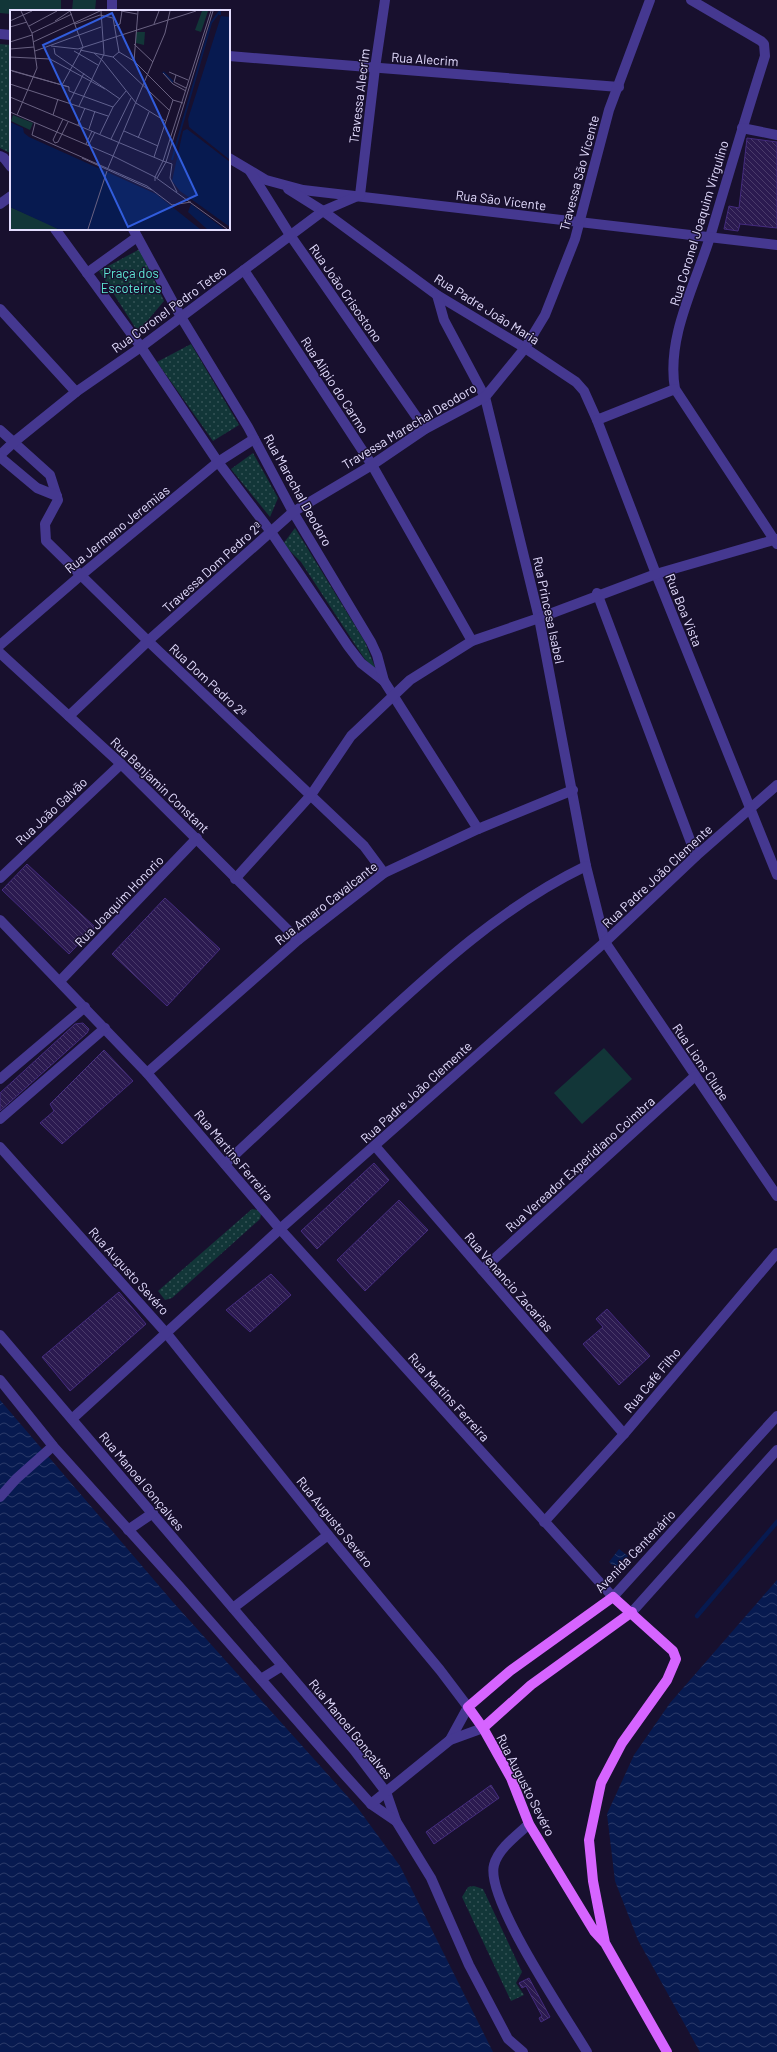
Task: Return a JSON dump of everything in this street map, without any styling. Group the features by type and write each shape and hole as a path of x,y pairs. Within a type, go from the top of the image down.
{"main road":[{"name":"Rua Martins Ferreira","path":"605,1943 593,1881 589,1840 601,1783 622,1742 667,1680 676,1659 673,1651 632,1612 613,1597"},
{"name":"Avenida Centenário","path":"468,1707 510,1672 613,1597"},
{"name":"Avenida Centenário","path":"483,1728 532,1685 632,1612"},
{"name":"Rua Augusto Sevéro","path":"468,1707 483,1728 511,1778 529,1824 594,1930 605,1943"},
{"path":"605,1943 667,2052"}],"street":[{"name":"Travessa Alecrim","path":"360,195 375,68 385,0"},
{"name":"Travessa São Vicente","path":"525,348 545,315 580,223 596,155 609,110 619,87 650,0"},
{"name":"Rua Coronel Joaquim Virgulino","path":"675,389 672,371 673,356 681,322 709,238 765,56 764,44 691,0"},
{"path":"0,34 10,35"},
{"name":"Rua Alecrim","path":"230,56 619,87"},
{"path":"742,128 777,135"},
{"name":"Rua São Vicente","path":"230,159 266,180 281,185 328,193 360,195 580,223 777,245"},
{"name":"Rua João Crisostono","path":"249,170 290,236 425,429"},
{"name":"Rua Padre João Maria","path":"281,185 323,211 437,295 525,348 576,382 584,391 597,420"},
{"name":"Rua Coronel Pedro Teteo","path":"0,456 14,442 76,392 141,347 323,211 360,195"},
{"path":"0,204 10,197"},
{"name":"Rua Marechal Deodoro","path":"56,230 141,347 218,462 271,532 361,663 384,681"},
{"path":"87,273 135,233"},
{"name":"Rua Marechal Deodoro","path":"135,233 181,317 254,439 293,512 370,642 377,655 384,681 478,829"},
{"name":"Rua Alipio do Carmo","path":"244,270 372,465 472,641"},
{"name":"Rua Princesa Isabel","path":"437,295 444,320 485,397 539,618 573,790 586,866 605,942"},
{"path":"0,309 76,392"},
{"name":"Travessa Marechal Deodoro","path":"293,512 372,465 425,429 485,397 525,348"},
{"path":"235,879 311,795 351,736 410,680 472,641 539,618 597,594 656,574 777,540 675,389 597,420"},
{"name":"Rua Boa Vista","path":"597,420 656,574 777,875"},
{"path":"0,430 50,475 57,496"},
{"name":"Rua Jermano Jeremias","path":"0,645 80,576 218,462 254,439"},
{"path":"0,456 37,488 57,496"},
{"name":"Rua Dom Pedro 2ª","path":"57,496 56,505 45,524 46,541 148,642 364,846 384,873"},
{"name":"Travessa Dom Pedro 2ª","path":"69,716 148,642 293,512"},
{"path":"597,594 696,856"},
{"name":"Rua Benjamin Constant","path":"0,653 120,764 298,940"},
{"name":"Rua João Galvão","path":"0,878 120,764"},
{"name":"Rua Padre João Clemente","path":"72,1419 168,1334 280,1229 605,942 696,856 777,785"},
{"name":"Rua Amaro Cavalcante","path":"147,1073 298,940 384,873 478,829 573,790"},
{"name":"Rua Joaquim Honorio","path":"60,981 196,838"},
{"path":"225,1164 415,987 466,943 537,892 586,866"},
{"name":"Rua Martins Ferreira","path":"0,920 147,1073 280,1229 613,1597"},
{"name":"Rua Lions Clube","path":"605,942 777,1196"},
{"path":"0,1079 85,1007"},
{"path":"0,1119 105,1028"},
{"name":"Rua Vereador Experidiano Coimbra","path":"482,1270 695,1076"},
{"name":"Rua Venancio Zacarias","path":"375,1146 624,1434"},
{"name":"Rua Augusto Sevéro","path":"0,1147 168,1334 328,1535 440,1670 468,1707"},
{"name":"Rua Café Filho","path":"544,1522 624,1434 777,1252"},
{"name":"Rua Manoel Gonçalves","path":"0,1335 354,1750 386,1792 396,1821"},
{"path":"0,1380 18,1403 49,1449 128,1530 370,1804 396,1821 431,1878 469,1964 508,2039 523,2052"},
{"path":"0,1389 7,1397 18,1403"},
{"name":"Avenida Centenário","path":"613,1597 777,1416"},
{"path":"0,1497 16,1479 49,1449"},
{"name":"Avenida Centenário","path":"632,1612 777,1450"},
{"path":"128,1530 153,1513"},
{"path":"233,1608 328,1535"},
{"path":"261,1679 282,1666"},
{"name":"Avenida Centenário","path":"450,1740 468,1707"},
{"name":"Avenida Centenário","path":"370,1804 450,1740 483,1728"},
{"path":"529,1824 502,1850 494,1864 492,1874 497,1892 510,1921 588,2052"}],"green space":[{"path":"0,0 61,0 61,10 10,10 10,14 0,13"},
{"path":"73,0 96,0 95,10 72,10"},
{"path":"0,44 10,45 10,153 0,148"},
{"name":"Praça dos Escoteiros","path":"140,249 164,301 138,332 99,271"},
{"path":"191,344 239,425 213,441 157,362"},
{"path":"253,453 278,498 270,517 231,469"},
{"path":"295,528 365,642 377,672 364,658 301,562 283,544"},
{"path":"604,1048 632,1079 582,1124 554,1093"},
{"path":"252,1209 258,1210 261,1214 260,1219 172,1298 165,1300 158,1291"},
{"path":"474,1886 483,1889 522,1972 516,1983 524,1995 511,2001 462,1897 468,1887"}],"water":[{"path":"0,1400 172,1601 357,1807 400,1866 493,2052 0,2052"},
{"path":"619,1549 628,1556 617,1569 609,1562"},
{"path":"777,1580 777,2052 700,2052 638,1940 615,1881 607,1814 634,1755 670,1703"}],"building":[{"path":"747,138 777,142 777,228 740,224 738,231 724,229 729,206 739,208"},
{"path":"27,864 95,927 69,954 2,890"},
{"path":"165,898 220,949 167,1006 112,954"},
{"path":"83,1023 89,1029 87,1033 0,1111 0,1093 75,1024"},
{"path":"104,1050 133,1081 62,1144 40,1123 54,1111 50,1104"},
{"path":"374,1163 389,1180 317,1249 301,1231"},
{"path":"399,1200 428,1230 365,1291 337,1260"},
{"path":"271,1274 291,1295 250,1332 226,1310"},
{"path":"119,1292 146,1324 70,1391 42,1357"},
{"path":"607,1309 650,1356 619,1385 583,1344 603,1327 596,1319"},
{"path":"491,1785 499,1798 434,1844 426,1832"},
{"path":"529,1978 550,2017 541,2022 539,2018 542,2016 526,1986 522,1988 519,1983"}],"waterway":[{"path":"697,1616 777,1522"}]}
